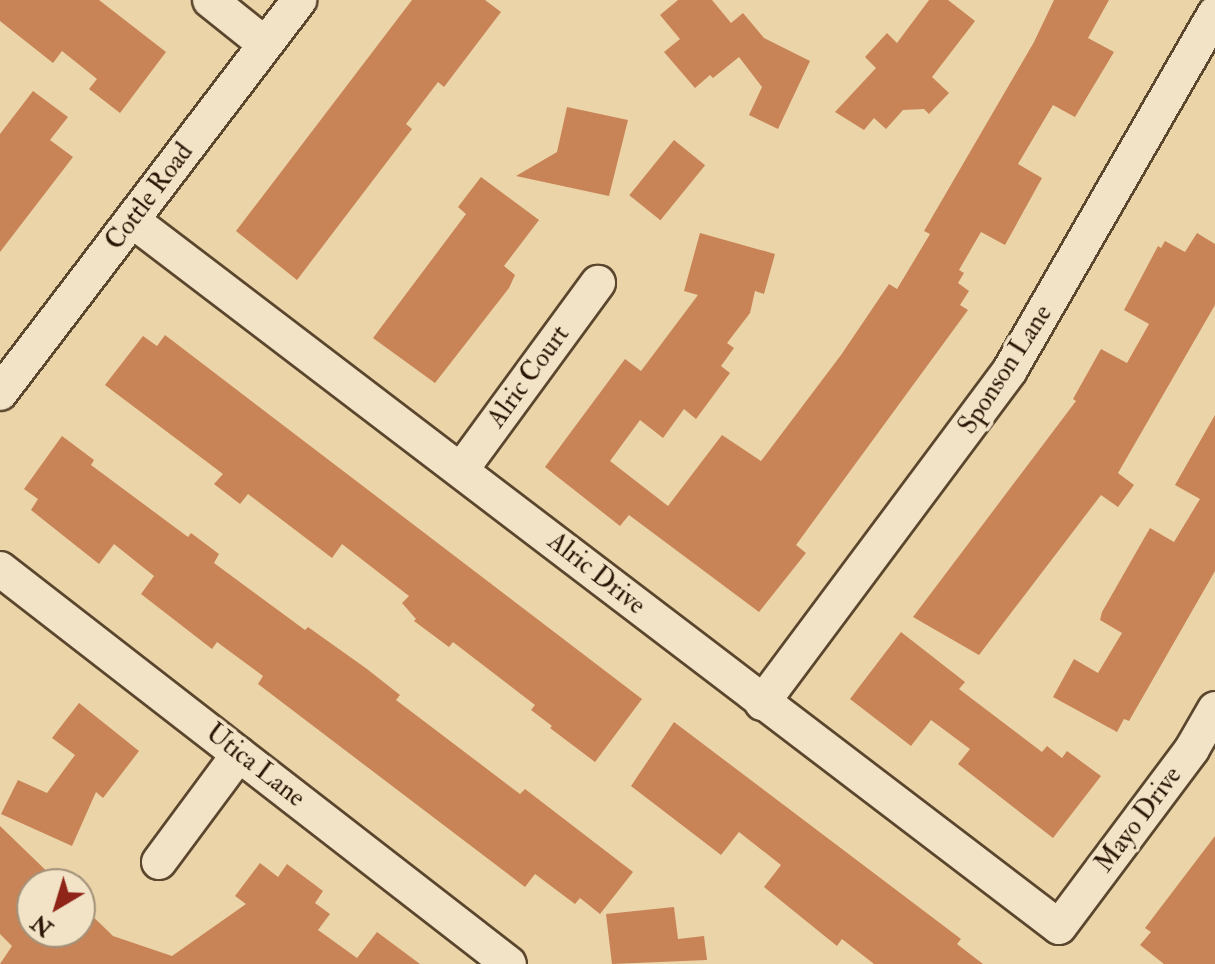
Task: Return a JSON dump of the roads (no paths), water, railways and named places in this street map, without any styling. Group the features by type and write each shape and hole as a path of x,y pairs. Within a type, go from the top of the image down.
{"street":[{"path":"210,0 265,44"},
{"name":"Cottle Road","path":"0,393 299,0"},
{"name":"Sponson Lane","path":"762,703 1010,370 1215,14"},
{"name":"Alric Drive","path":"133,221 1059,927"},
{"name":"Alric Court","path":"461,470 598,283"},
{"name":"Utica Lane","path":"0,569 509,964"},
{"name":"Mayo Drive","path":"1059,927 1204,756 1215,709"},
{"path":"159,862 239,754"}]}
